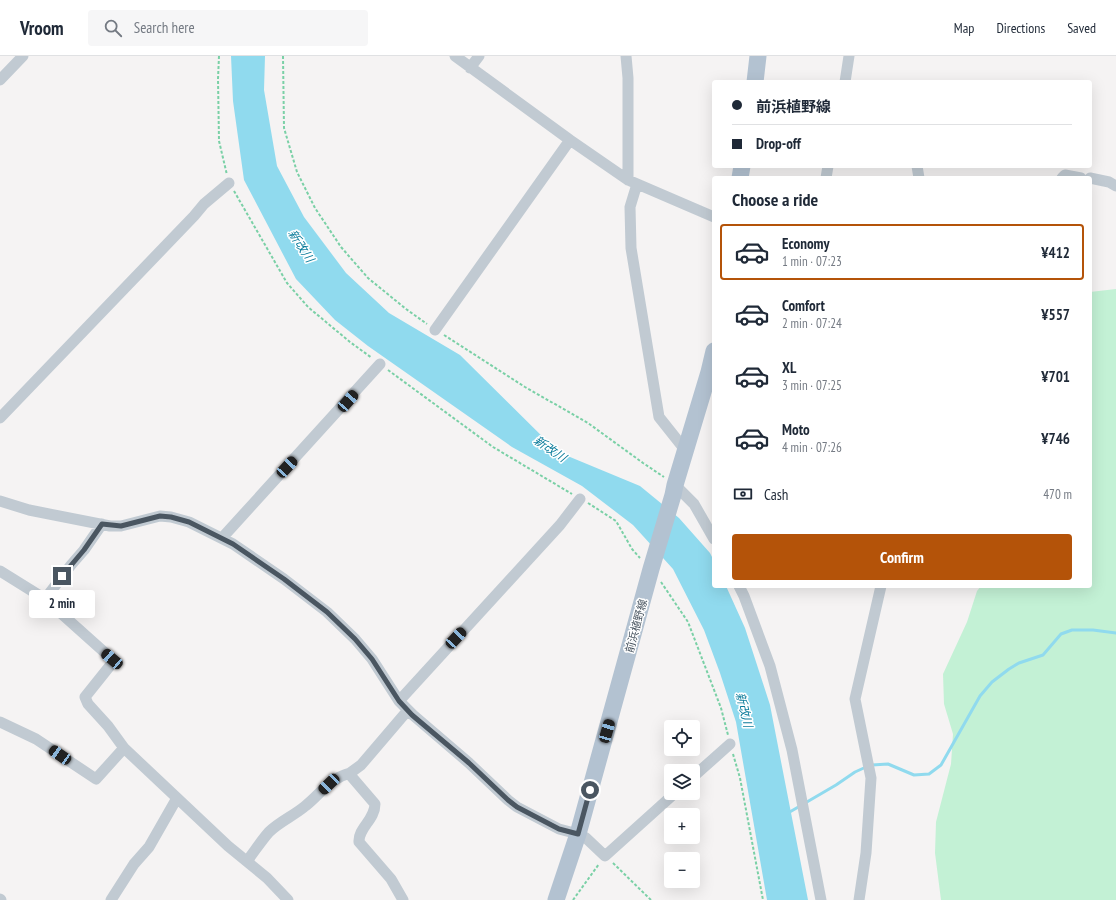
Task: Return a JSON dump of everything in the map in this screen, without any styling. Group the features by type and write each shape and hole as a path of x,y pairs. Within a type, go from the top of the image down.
{"main road":[{"path":"755,80 758,56"},
{"name":"前浜植野線","path":"556,900 578,834 652,566 712,358"}],"street":[{"path":"0,80 22,56"},
{"path":"455,56 570,140 633,182 712,216"},
{"path":"470,68 479,56"},
{"path":"626,56 633,182 630,207 631,248 659,417 686,451"},
{"path":"845,80 849,56"},
{"path":"435,330 570,140"},
{"path":"1092,178 1109,182 1116,186"},
{"path":"0,418 204,204 229,183"},
{"path":"222,538 380,364"},
{"path":"674,490 694,504 712,536"},
{"path":"399,701 560,525 580,499"},
{"path":"0,501 29,510 102,524 121,526 160,516 171,517 189,522 233,544 284,579 327,612 355,639 372,659 399,701 508,800 517,807 559,829 578,834 586,838 605,856 667,800"},
{"path":"45,599 84,550 102,524"},
{"path":"0,571 45,599 112,659 113,662 85,697 88,704 108,726 124,748 228,846 267,878 288,900"},
{"path":"859,900 866,853 871,778 856,699 881,588"},
{"path":"743,589 770,666 792,750 813,854 820,900"},
{"path":"247,862 269,833 304,807 339,776 350,773 361,765 408,710"},
{"path":"0,722 36,739 96,779 124,748"},
{"path":"700,771 730,744"},
{"path":"350,773 350,776 375,804 375,812 359,836 359,842 391,879 403,900"},
{"path":"111,900 134,864 149,847 177,798"}],"path":[{"path":"219,56 219,141 229,183 287,283 308,307 350,342 493,447 616,521 632,550 652,566 688,622 721,708 740,778 763,900"},
{"path":"283,56 284,128 297,172 315,208 340,247 368,278 406,310 525,387 588,423 643,464 674,490"},
{"path":"573,900 605,856 651,900"}],"green space":[{"path":"1116,289 1116,900 941,900 935,853 936,822 951,764 953,734 944,704 943,674 967,622 977,591 979,588 1092,588 1092,292"}],"water":[{"name":"新改川","path":"231,56 265,56 264,90 277,166 304,217 346,273 389,313 460,355 558,452 640,486 679,518 710,553 712,557 712,588 727,588 745,628 770,705 808,900 767,900 736,722 704,630 673,569 633,525 582,486 512,447 368,346 335,320 296,279 244,180 233,101"}],"waterway":[{"path":"872,765 888,764 914,775 929,774 941,765 980,696 992,682 1009,669 1019,663 1043,655 1061,634 1072,630 1093,630 1116,633"},
{"path":"788,813 855,772 866,767"}],"route":[{"path":"62,576 84,550 102,524 121,526 160,516 171,517 189,522 233,544 284,579 327,612 355,639 372,659 399,701 412,715 469,763 517,807 559,829 578,834 590,790"}]}
